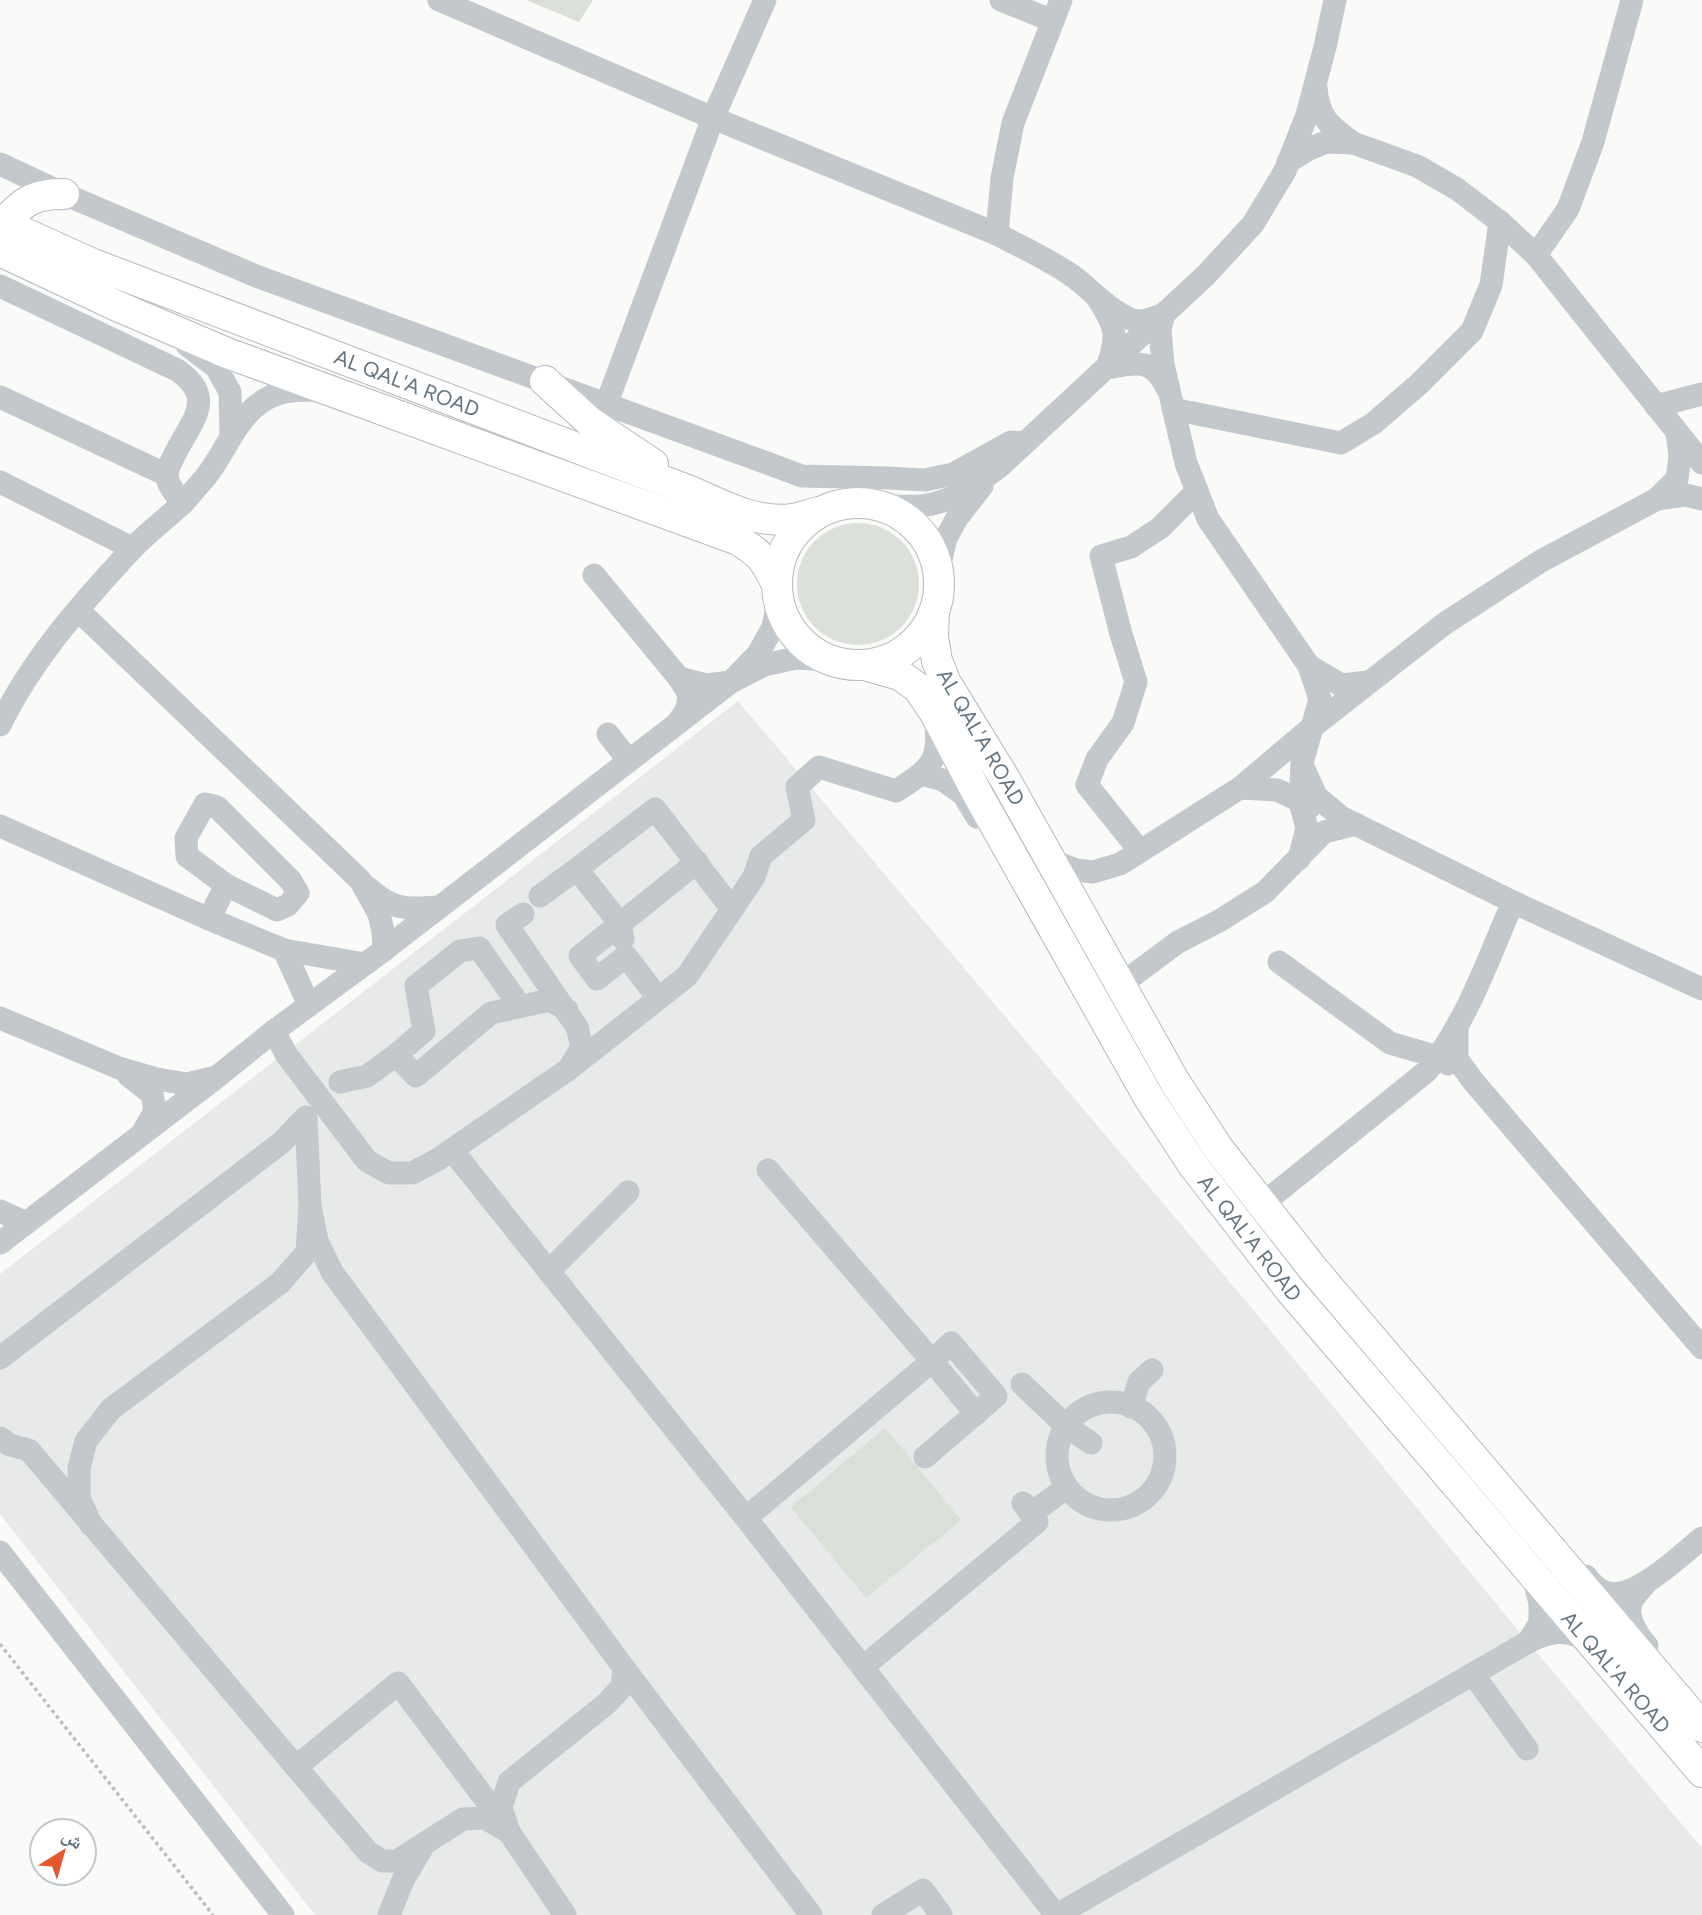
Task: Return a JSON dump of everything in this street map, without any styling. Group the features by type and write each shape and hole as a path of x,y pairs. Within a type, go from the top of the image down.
{"main road":[{"path":"1,232 20,206 36,196 64,194"},
{"name":"AL QAL'A ROAD","path":"1,232 117,306 227,353 738,540 756,551 767,563 778,590"},
{"name":"AL QAL'A ROAD","path":"1,232 93,264 690,491 744,514 771,520 793,519 819,512"},
{"path":"544,381 590,422 690,491"},
{"path":"849,502 881,505 902,515 926,537 939,568 939,600 927,630 907,650 868,666 843,664 819,656 794,635 782,613 778,590 781,557 794,532 819,512 849,502"},
{"name":"AL QAL'A ROAD","path":"934,612 933,637 937,661 946,683 1005,779 1175,1082 1218,1147 1314,1270 1702,1727"},
{"name":"AL QAL'A ROAD","path":"868,666 900,675 918,688 935,713 1149,1098 1193,1165 1243,1232 1702,1772"}],"street":[{"path":"439,0 713,118 997,234 1074,277 1126,316 1137,321 1164,314"},
{"path":"606,405 713,118 765,0"},
{"path":"997,234 1002,178 1013,123 1057,10 1001,0"},
{"path":"881,505 936,503 965,491 999,467 1206,275 1253,224 1288,162 1307,115 1335,0"},
{"path":"1536,255 1567,209 1593,142 1632,0"},
{"path":"1315,85 1318,107 1332,128 1353,144"},
{"path":"1288,162 1325,142 1353,144 1417,166 1457,189 1500,222 1536,255 1702,463"},
{"path":"0,164 256,276 802,476 925,480 953,474 1011,442 1025,443"},
{"path":"1171,400 1340,443 1374,423 1419,384 1472,331 1491,285 1500,222"},
{"path":"0,286 177,370 190,379 198,393 200,408 167,475 170,487 183,502"},
{"path":"1094,293 1104,307 1114,332 1115,343 1107,368"},
{"path":"117,306 194,349 216,366 230,392 231,435"},
{"path":"1164,314 1160,345 1171,400 1186,463 1208,519 1309,666 1320,699 1302,763 1300,802 1307,828 1299,859"},
{"path":"1107,368 1140,363 1150,365 1160,375 1171,400"},
{"path":"0,724 36,664 78,610 132,548 183,502 211,470 231,435 250,411 266,399 284,391 329,390"},
{"path":"1656,406 1702,394"},
{"path":"0,397 167,475"},
{"path":"1050,860 1076,870 1093,872 1121,864 1240,788 1368,682 1444,624 1541,561 1657,499 1677,480 1680,456 1677,433"},
{"path":"939,568 946,538 957,518 999,467"},
{"path":"0,482 132,548"},
{"path":"1140,851 1087,785 1097,759 1123,723 1136,682 1101,556 1130,547 1160,528 1197,491"},
{"path":"1657,499 1686,495 1702,499"},
{"path":"594,575 679,678 689,694 687,709 678,723"},
{"path":"0,1243 731,682 758,654 773,627 778,590"},
{"path":"78,610 375,894 392,905 405,909 439,907"},
{"path":"679,678 706,685 731,682 764,665 796,658 829,660"},
{"path":"1309,666 1341,685 1368,682"},
{"path":"274,1031 286,1054 305,1080 316,1112 367,1161 389,1173 412,1173 452,1150 569,1069 687,976 754,877 761,856 804,821 797,786 819,767 896,791 921,774 937,754 935,713"},
{"path":"608,734 629,761"},
{"path":"1302,763 1316,796 1349,820"},
{"path":"921,774 943,780 962,794 1100,1012"},
{"path":"1240,788 1277,790 1300,802 1349,820 1513,901 1702,989"},
{"path":"205,804 217,807 291,881 298,893 288,905 276,910 226,885 187,856 186,838 205,804"},
{"path":"540,896 655,809 732,908"},
{"path":"1120,985 1178,942 1219,921 1265,892 1324,832 1349,820"},
{"path":"0,826 284,950 365,964"},
{"path":"626,956 597,979 580,957 696,862"},
{"path":"577,869 620,924 626,956 658,999"},
{"path":"360,880 379,914 384,950"},
{"path":"209,919 226,885"},
{"path":"1261,1205 1427,1071 1438,1058 1457,1027 1513,901"},
{"path":"523,914 507,925 578,1027 582,1047 569,1069"},
{"path":"340,1082 367,1076 424,1031 416,986 460,951 479,948 520,1006"},
{"path":"284,950 309,1005"},
{"path":"1279,962 1390,1043 1408,1067 1405,1089"},
{"path":"396,1055 416,1076 491,1013 550,1000 567,1010"},
{"path":"0,1018 118,1068 157,1079 187,1084 218,1076"},
{"path":"1457,1027 1457,1059 1473,1081 1702,1348"},
{"path":"1390,1043 1438,1058 1473,1081"},
{"path":"118,1068 152,1094 155,1111 143,1133"},
{"path":"0,1358 282,1142 316,1112"},
{"path":"91,1525 79,1497 79,1468 86,1441 111,1409 281,1283 307,1252 310,1206 308,1164 316,1112"},
{"path":"452,1150 746,1518 1056,1915 1528,1642 1549,1632 1567,1632 1588,1639"},
{"path":"260,1158 287,1151 308,1164"},
{"path":"768,1170 932,1361"},
{"path":"549,1271 628,1192"},
{"path":"310,1206 317,1241 332,1272 624,1668 811,1915"},
{"path":"0,1211 26,1223"},
{"path":"746,1518 951,1343 996,1396 925,1457"},
{"path":"1131,1407 1139,1382 1152,1370"},
{"path":"1022,1384 1066,1426 1091,1443"},
{"path":"1116,1402 1131,1407 1139,1410 1157,1428 1165,1449 1164,1469 1153,1491 1141,1502 1125,1509 1092,1507 1075,1497 1062,1480 1057,1464 1057,1444 1066,1426 1079,1411 1097,1404 1116,1402"},
{"path":"0,1438 10,1445 29,1450 368,1852 382,1861 397,1861 463,1819 606,1704 622,1687 624,1668"},
{"path":"1468,1452 1512,1485 1593,1585 1608,1593 1624,1592 1645,1584"},
{"path":"863,1667 1037,1522 1027,1508 1067,1487"},
{"path":"1702,1538 1645,1584 1631,1604 1631,1620 1640,1638 1702,1709"},
{"path":"0,1552 283,1915"},
{"path":"1528,1642 1540,1622 1540,1603 1534,1576"},
{"path":"1473,1674 1527,1749"},
{"path":"296,1767 398,1683 486,1800"},
{"path":"509,1782 501,1808 509,1832 565,1915"},
{"path":"463,1819 485,1818 509,1832"},
{"path":"389,1915 404,1878 426,1843"},
{"path":"884,1915 923,1890 941,1915"}],"path":[{"path":"0,1644 213,1915"}],"shaded area":[{"path":"526,0 593,0 579,22"},
{"path":"858,523 881,528 901,541 914,561 919,584 914,607 901,627 881,640 858,645 835,640 815,627 802,607 797,584 802,561 815,541 835,528"},
{"path":"738,701 1256,1313 1702,1848 1702,1915 315,1915 0,1514 0,1274"},
{"path":"885,1428 961,1520 866,1598 791,1507"}]}
